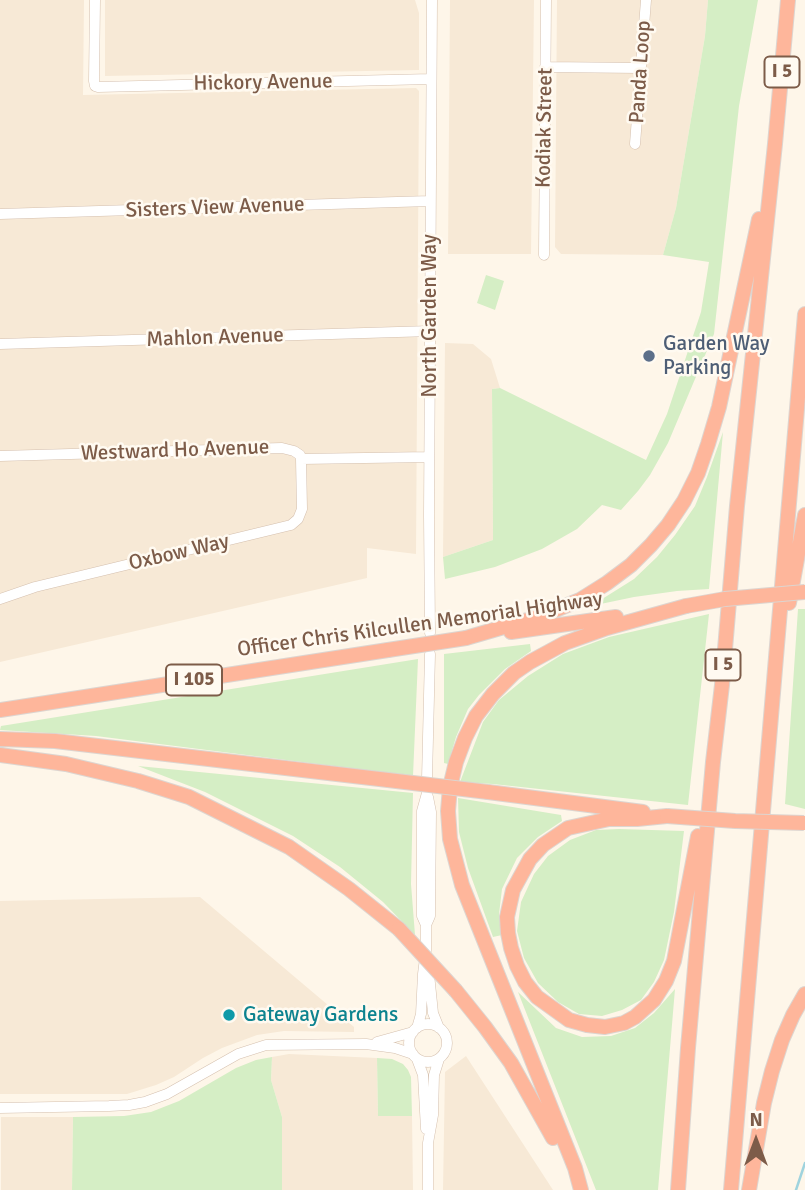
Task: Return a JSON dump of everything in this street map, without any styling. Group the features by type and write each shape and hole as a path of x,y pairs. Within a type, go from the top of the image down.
{"highway":[{"name":"I 5","path":"678,1190 713,762 788,0"},
{"path":"466,638 538,617 580,600 607,583 652,545 684,500 698,473 719,407 775,144"},
{"path":"731,1190 805,314"},
{"path":"775,688 805,515"},
{"name":"Officer Chris Kilcullen Memorial Highway","path":"0,710 725,599 805,592"},
{"path":"581,1190 575,1168 462,885 450,839 450,786 456,762 476,716 514,673 565,643 686,606"},
{"path":"0,739 55,741 667,816 805,823"},
{"path":"0,755 66,764 138,780 189,797 289,846 349,889 399,929 485,1027 511,1063 581,1190"},
{"path":"667,816 609,819 568,828 543,845 530,859 513,890 507,917 511,948 517,966 537,998 569,1020 605,1027 624,1023 654,1000 666,981 674,961 713,762"},
{"path":"749,1190 772,1071 788,1027 805,994"}],"street":[{"name":"Hickory Avenue","path":"95,0 96,86 431,79"},
{"name":"North Garden Way","path":"430,633 432,0"},
{"name":"Kodiak Street","path":"544,256 546,0"},
{"name":"Panda Loop","path":"635,144 646,0"},
{"path":"545,67 641,68"},
{"name":"Sisters View Avenue","path":"0,214 430,201"},
{"name":"Mahlon Avenue","path":"0,344 431,331"},
{"name":"Westward Ho Avenue","path":"0,456 282,448 294,451 301,459 429,457"},
{"name":"Oxbow Way","path":"0,599 35,587 292,525 302,509 301,459"},
{"path":"427,779 430,654"},
{"path":"426,925 430,916 430,812 427,793 422,811 422,916 426,925 433,1012 447,1044 434,1075 433,1115 428,1143"},
{"path":"426,950 421,1014 409,1043 423,1075 428,1190"},
{"path":"366,1044 395,1038 428,1024 440,1028"},
{"path":"0,1108 128,1105 145,1102 167,1094 253,1048 277,1043 366,1044 395,1048 428,1062 439,1059"}],"shaded area":[{"path":"0,0 84,0 83,95 416,88 419,91 416,554 367,548 367,578 0,662"},
{"path":"105,0 415,0 419,13 419,70 105,76"},
{"path":"450,0 534,0 531,254 448,254"},
{"path":"557,0 708,0 705,36 676,208 663,255 561,254 555,247"},
{"path":"445,343 473,344 491,359 500,388 492,389 493,540 443,557"},
{"path":"200,897 354,1027 354,1032 284,1031 257,1035 222,1048 174,1077 127,1094 0,1094 0,901"},
{"path":"289,1054 377,1058 378,1116 412,1116 413,1190 282,1190 282,1117 271,1080 272,1057"},
{"path":"466,1056 553,1190 443,1190 445,1072"},
{"path":"1,1117 73,1117 72,1190 1,1190"}],"green space":[{"path":"708,0 758,0 739,106 714,334 668,443 650,475 621,510 602,505 577,529 542,549 495,567 445,579 443,557 493,540 492,389 500,388 646,460 667,414 701,312 709,262 663,255 676,208 705,36"},
{"path":"486,275 504,281 495,310 477,303"},
{"path":"723,432 709,589 634,597 591,606 634,579 675,535 695,506"},
{"path":"798,609 805,609 805,809 785,804"},
{"path":"709,614 688,805 460,782 483,722 499,700 528,676 563,654 609,637"},
{"path":"530,644 531,651 505,669 468,709 448,764 444,763 444,654"},
{"path":"418,659 413,776 96,736 0,730 1,726"},
{"path":"138,766 413,793 411,884 415,935 383,902 340,867 293,836 205,792"},
{"path":"458,798 561,815 562,821 538,837 517,858 502,889 499,914 502,935 493,937 468,868 459,832"},
{"path":"596,830 684,831 674,912 664,960 654,982 641,1000 602,1016 579,1014 558,1002 538,983 524,958 517,931 521,902 534,874 548,856 570,840"},
{"path":"675,989 658,1190 596,1190 518,992 556,1028 582,1037 611,1036 635,1028 654,1013"},
{"path":"272,1057 271,1080 282,1117 282,1190 72,1190 73,1117 124,1116 151,1112 179,1101 236,1068"},
{"path":"377,1058 392,1059 403,1064 408,1070 411,1077 412,1116 378,1116"}],"waterway":[{"path":"796,1190 805,1163"}],"place":[{"name":"Garden Way Parking","path":"649,356"},
{"name":"Gateway Gardens","path":"229,1015"}]}
